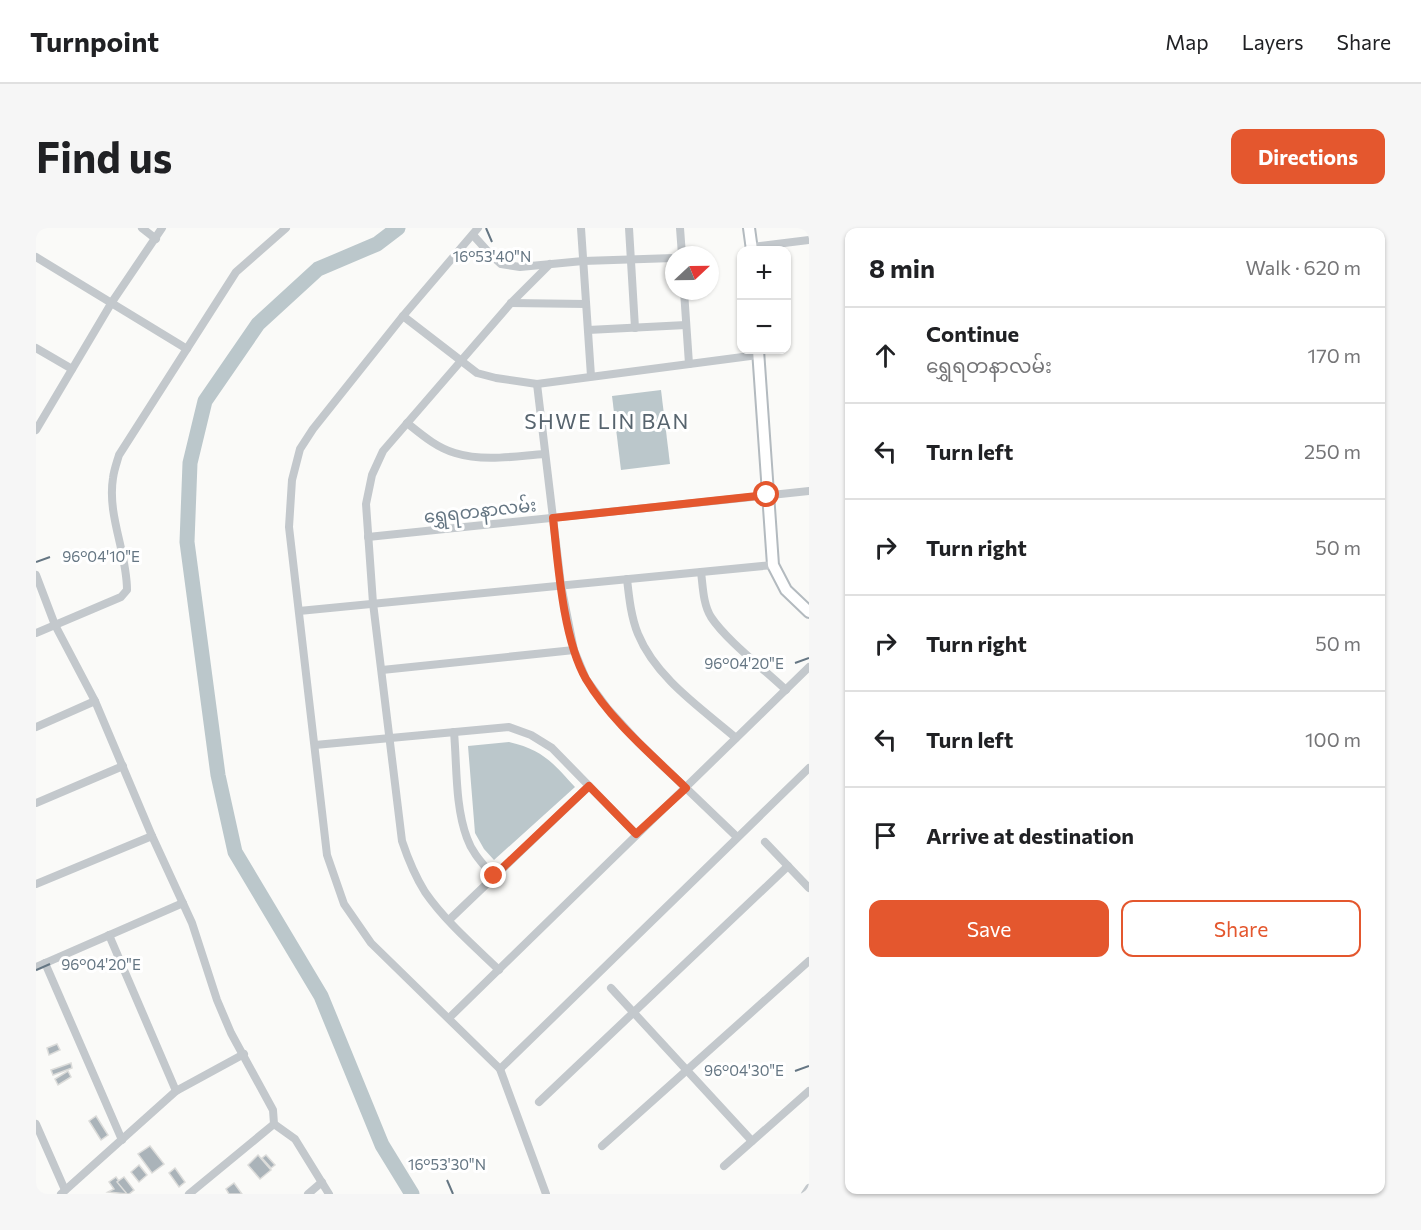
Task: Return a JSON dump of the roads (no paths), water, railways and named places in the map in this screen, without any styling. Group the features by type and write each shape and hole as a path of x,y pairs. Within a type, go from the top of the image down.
{"street":[{"path":"142,228 156,239"},
{"path":"36,430 112,302 162,228"},
{"path":"36,633 121,597 127,590 112,499 113,477 119,455 236,272 286,228"},
{"path":"581,228 591,376"},
{"path":"629,228 635,327"},
{"path":"680,228 681,246"},
{"path":"750,228 752,246"},
{"path":"546,1194 500,1069 371,943 344,904 327,855 289,527 292,480 300,449 313,429 475,231 501,264 520,267 583,261 665,258"},
{"path":"771,246 809,240"},
{"path":"36,257 187,349"},
{"path":"499,970 449,920 426,892 412,867 402,841 373,603 366,504 372,476 383,451 511,303 550,264"},
{"path":"685,300 689,364"},
{"path":"511,303 586,304"},
{"path":"404,316 477,373 537,384 746,354"},
{"path":"588,330 686,325"},
{"path":"36,348 72,369"},
{"path":"758,354 773,565 786,590 809,612"},
{"path":"537,384 561,585 574,650 586,679 608,709 638,742 737,837"},
{"path":"407,423 430,441 454,453 479,458 545,454"},
{"name":"ရွှေရတနာလမ်း","path":"368,537 809,490"},
{"path":"299,610 773,565"},
{"path":"701,572 705,601 711,617 786,690"},
{"path":"36,575 55,625 96,701 152,836 192,923 217,1000 231,1034 273,1110 274,1124"},
{"path":"627,579 637,633 652,661 674,685 736,738"},
{"path":"382,670 574,650"},
{"path":"449,1018 809,667"},
{"path":"36,727 96,701"},
{"path":"315,745 509,727 531,735 552,748 636,834"},
{"path":"454,732 460,812 467,838 477,858 494,876"},
{"path":"36,803 123,766"},
{"path":"500,1069 809,768"},
{"path":"449,920 589,786"},
{"path":"36,884 152,836"},
{"path":"765,842 809,888"},
{"path":"539,1102 788,866"},
{"path":"36,967 183,903"},
{"path":"109,935 176,1091"},
{"path":"602,1146 809,961"},
{"path":"45,963 122,1140"},
{"path":"611,988 752,1141"},
{"path":"36,1124 63,1192 176,1091 244,1054"},
{"path":"724,1166 809,1091"},
{"path":"274,1124 295,1139 329,1194"},
{"path":"189,1194 274,1124"},
{"path":"308,1194 322,1182"},
{"path":"805,1194 809,1188"}],"waterway":[{"path":"398,228 377,244 318,269 258,324 205,401 190,463 187,542 218,775 235,852 321,996 382,1145 412,1194"}],"district":[{"name":"SHWE LIN BAN","path":"607,420"}]}
